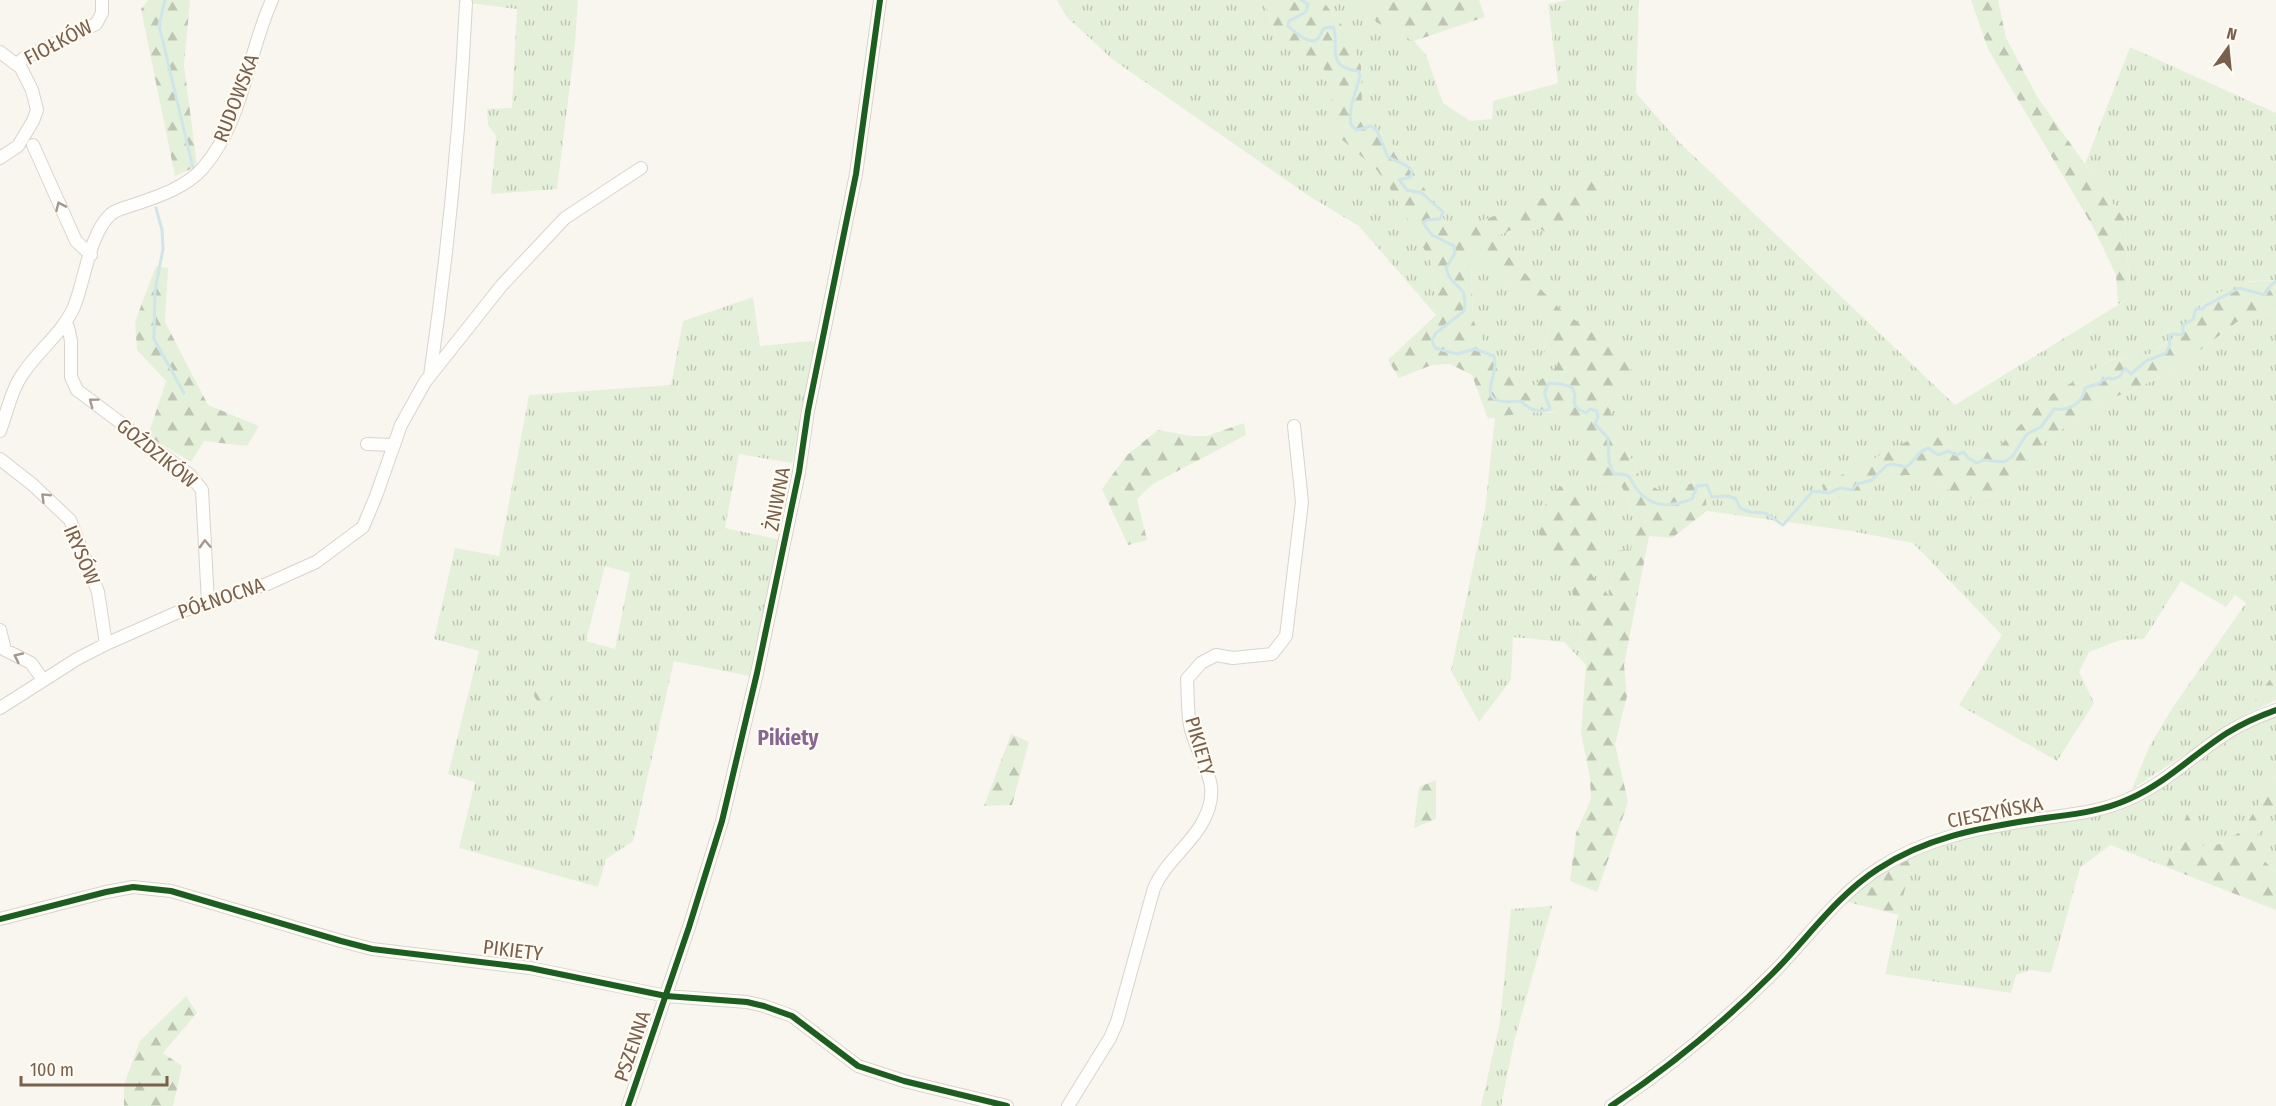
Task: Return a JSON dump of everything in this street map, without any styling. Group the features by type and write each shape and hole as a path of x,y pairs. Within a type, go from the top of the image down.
{"street":[{"name":"FIOŁKÓW","path":"0,52 17,64 24,58 96,24 102,13 102,0"},
{"name":"RUDOWSKA","path":"0,431 22,373 64,324 73,308 98,232 105,220 113,212 181,186 202,169 223,141 248,79 263,23 272,0"},
{"name":"ŻNIWNA","path":"666,996 722,821 757,673 799,472 808,411 856,174 880,0"},
{"path":"430,376 452,192 466,3"},
{"path":"0,158 18,146 38,110 24,73 17,64"},
{"path":"33,145 76,241 91,255"},
{"name":"PÓŁNOCNA","path":"0,708 106,644 176,613 267,584 316,562 363,527 393,445 409,409 430,376 502,285 565,218 641,168"},
{"name":"GOŹDZIKÓW","path":"64,324 68,327 71,341 71,377 78,390 189,475 202,490 208,603"},
{"name":"PIKIETY","path":"1068,1106 1110,1038 1117,1022 1154,888 1161,872 1201,825 1209,806 1211,787 1209,772 1191,729 1187,679 1201,663 1216,655 1233,658 1272,654 1286,636 1302,502 1294,426"},
{"path":"367,444 393,445"},
{"name":"IRYSÓW","path":"0,459 33,485 70,520 98,591 106,644"},
{"path":"0,630 5,650 31,663 44,680"},
{"name":"CIESZYŃSKA","path":"1611,1106 1642,1085 1732,1011 1773,973 1847,893 1876,870 1901,855 1954,834 2079,814 2129,799 2169,776 2226,734 2254,718 2276,710"},
{"name":"PIKIETY","path":"0,919 133,887 171,891 372,949 530,968 666,996 747,1002 764,1006 792,1016 844,1057 866,1069 904,1081 1007,1106"},
{"name":"PSZENNA","path":"628,1106 666,996"}],"green space":[{"path":"148,0 190,0 184,65 197,166 175,176 141,9"},
{"path":"469,0 578,0 575,44 557,189 491,194 496,136 488,125 487,109 512,108 517,9 469,3"},
{"path":"1057,0 1260,0 1267,8 1276,36 1323,67 1332,95 1329,124 1339,137 1376,169 1396,197 1432,264 1436,315 1359,226 1309,196 1112,59 1066,16"},
{"path":"1260,0 1322,0 1349,34 1361,66 1362,106 1365,117 1403,155 1453,233 1608,174 1613,181 1555,237 1529,223 1491,238 1560,309 1635,364 1607,404 1639,476 1657,489 1670,492 1704,478 1707,511 1672,538 1649,536 1624,665 1627,696 1615,744 1628,802 1597,892 1570,881 1576,833 1591,799 1590,778 1581,733 1586,665 1569,575 1544,557 1539,532 1547,499 1561,486 1579,491 1593,501 1602,510 1600,550 1587,569 1609,596 1617,550 1631,550 1633,541 1634,525 1629,503 1622,487 1601,480 1585,459 1590,437 1578,417 1545,412 1522,413 1488,419 1472,375 1450,364 1432,365 1399,378 1388,360 1436,315 1432,264 1396,197 1376,169 1339,137 1329,124 1332,95 1323,67 1276,36 1267,8","holes":["1480,253 1549,323 1544,351 1558,365 1525,393 1480,337 1473,319 1471,259"]},
{"path":"1322,0 1368,0 1376,22 1414,41 1426,55 1443,103 1470,121 1492,119 1493,101 1558,83 1548,4 1568,0 1639,0 1636,93 1679,142 1955,405 2131,297 2124,219 2085,164 2130,47 2276,113 2276,280 2250,281 2210,296 2173,338 2150,354 2110,360 2044,400 1997,449 1982,454 1944,445 1930,429 1863,497 1883,479 1907,475 1936,481 1962,499 1995,496 2044,441 2106,401 2170,373 2237,322 2276,311 2276,671 2257,697 2249,713 2132,789 2149,747 2173,707 2246,603 2235,595 2226,607 2181,581 2144,639 2120,640 2089,652 2079,672 2094,703 2057,761 1959,705 2002,635 1913,543 1851,531 1707,511 1704,478 1670,492 1657,489 1639,476 1607,404 1634,364 1560,309 1491,238 1529,223 1582,209 1613,180 1608,174 1496,215 1453,234 1403,155 1365,117 1362,106 1361,66 1349,34"},
{"path":"1368,0 1479,0 1485,17 1414,41 1376,22"},
{"path":"1971,0 1998,0 2006,38 2038,98 2124,219 2131,297 2118,304 2116,275 2092,225 1988,49"},
{"path":"1480,253 1549,323 1544,350 1559,365 1525,393 1480,337 1473,319 1471,258"},
{"path":"156,266 168,268 165,322 208,405 259,426 247,446 204,441 191,462 148,436 166,381 137,350 135,322"},
{"path":"2276,280 2276,311 2237,322 2170,373 2106,401 2044,441 1995,496 1962,499 1936,481 1907,475 1883,479 1863,497 1853,500 1825,495 1822,485 1931,429 1944,445 1981,454 1997,449 2047,397 2111,360 2150,354 2173,338 2210,296 2245,282"},
{"path":"753,297 760,346 811,341 818,345 792,463 739,454 725,528 781,540 749,676 674,661 633,841 606,859 598,887 459,848 475,782 448,774 479,651 434,639 455,548 499,556 529,395 671,385 683,321","holes":["605,566 630,573 615,649 586,641"]},
{"path":"1523,412 1562,413 1579,417 1590,437 1601,480 1622,487 1626,495 1632,510 1633,541 1631,550 1617,551 1609,596 1586,569 1569,575 1586,665 1564,642 1513,637 1511,680 1479,722 1451,671 1485,510 1495,417"},
{"path":"1244,423 1246,435 1153,484 1137,499 1147,540 1128,545 1102,489 1126,456 1158,430 1190,436 1207,436"},
{"path":"2276,671 2276,700 2249,713 2257,697"},
{"path":"539,685 547,685 552,690 550,701 539,703 534,698 534,690"},
{"path":"2276,717 2276,775 2243,830 2221,844 2201,846 2194,832 2197,809 2192,805 2166,867 2110,845 2080,868 2051,973 2031,970 2016,975 2011,993 1885,974 1912,857 1961,838 2091,816 2131,806 2237,735 2267,719"},
{"path":"1011,734 1029,742 1012,805 984,806"},
{"path":"2276,775 2276,802 2253,842 2260,857 2276,872 2276,910 2166,867 2191,804 2197,809 2194,832 2201,846 2221,844 2243,830"},
{"path":"1436,780 1436,819 1414,828 1419,787"},
{"path":"2276,802 2276,872 2260,857 2253,842"},
{"path":"1912,857 1899,915 1848,902 1873,876"},
{"path":"1552,906 1514,1042 1501,1106 1481,1106 1500,1022 1511,909"},
{"path":"186,996 197,1013 163,1053 182,1066 173,1106 124,1106 124,1085 140,1041"}],"waterway":[{"path":"165,0 159,25 193,168"},
{"path":"1301,0 1308,4 1306,12 1289,21 1288,26 1303,38 1312,41 1319,37 1324,28 1333,27 1337,60 1347,69 1358,71 1360,76 1351,106 1351,125 1357,130 1371,126 1377,131 1388,157 1412,171 1411,177 1399,180 1407,190 1422,193 1443,212 1440,219 1427,220 1423,223 1432,235 1454,246 1455,253 1446,268 1448,275 1462,290 1465,301 1464,311 1436,333 1432,340 1435,348 1457,354 1475,349 1494,356 1495,364 1490,389 1495,400 1521,401 1527,407 1542,411 1550,409 1545,395 1549,383 1572,387 1575,395 1574,403 1578,409 1586,413 1590,409 1597,411 1598,417 1595,424 1608,438 1609,462 1614,474 1628,476 1642,495 1655,503 1669,505 1684,502 1692,499 1697,486 1707,485 1712,497 1728,496 1736,499 1740,508 1750,512 1765,513 1783,525 1813,491 1828,493 1840,488 1852,490 1857,484 1872,480 1886,466 1892,464 1906,467 1928,448 1938,455 1948,451 1956,455 1964,452 1968,458 1977,463 1983,460 2004,462 2012,457 2027,434 2041,427 2054,409 2064,409 2078,402 2085,388 2100,383 2102,380 2114,379 2120,376 2125,368 2131,374 2146,361 2166,353 2170,344 2169,336 2171,334 2183,335 2183,325 2193,319 2196,309 2203,309 2239,288 2265,295 2276,281"},
{"path":"156,208 162,230 163,249 155,291 154,339 184,393"}],"cycle path":[{"path":"628,1106 689,927 722,821 757,673 799,472 808,411 856,174 880,0"},
{"path":"1611,1106 1715,1027 1785,961 1822,918 1849,892 1896,858 1933,842 1972,831 2081,813 2118,804 2155,785 2233,729 2276,710"},
{"path":"0,919 133,887 171,891 372,949 530,968 666,996 747,1002 764,1006 792,1016 858,1066 904,1081 1007,1106"}],"district":[{"name":"Pikiety","path":"788,738"}]}
